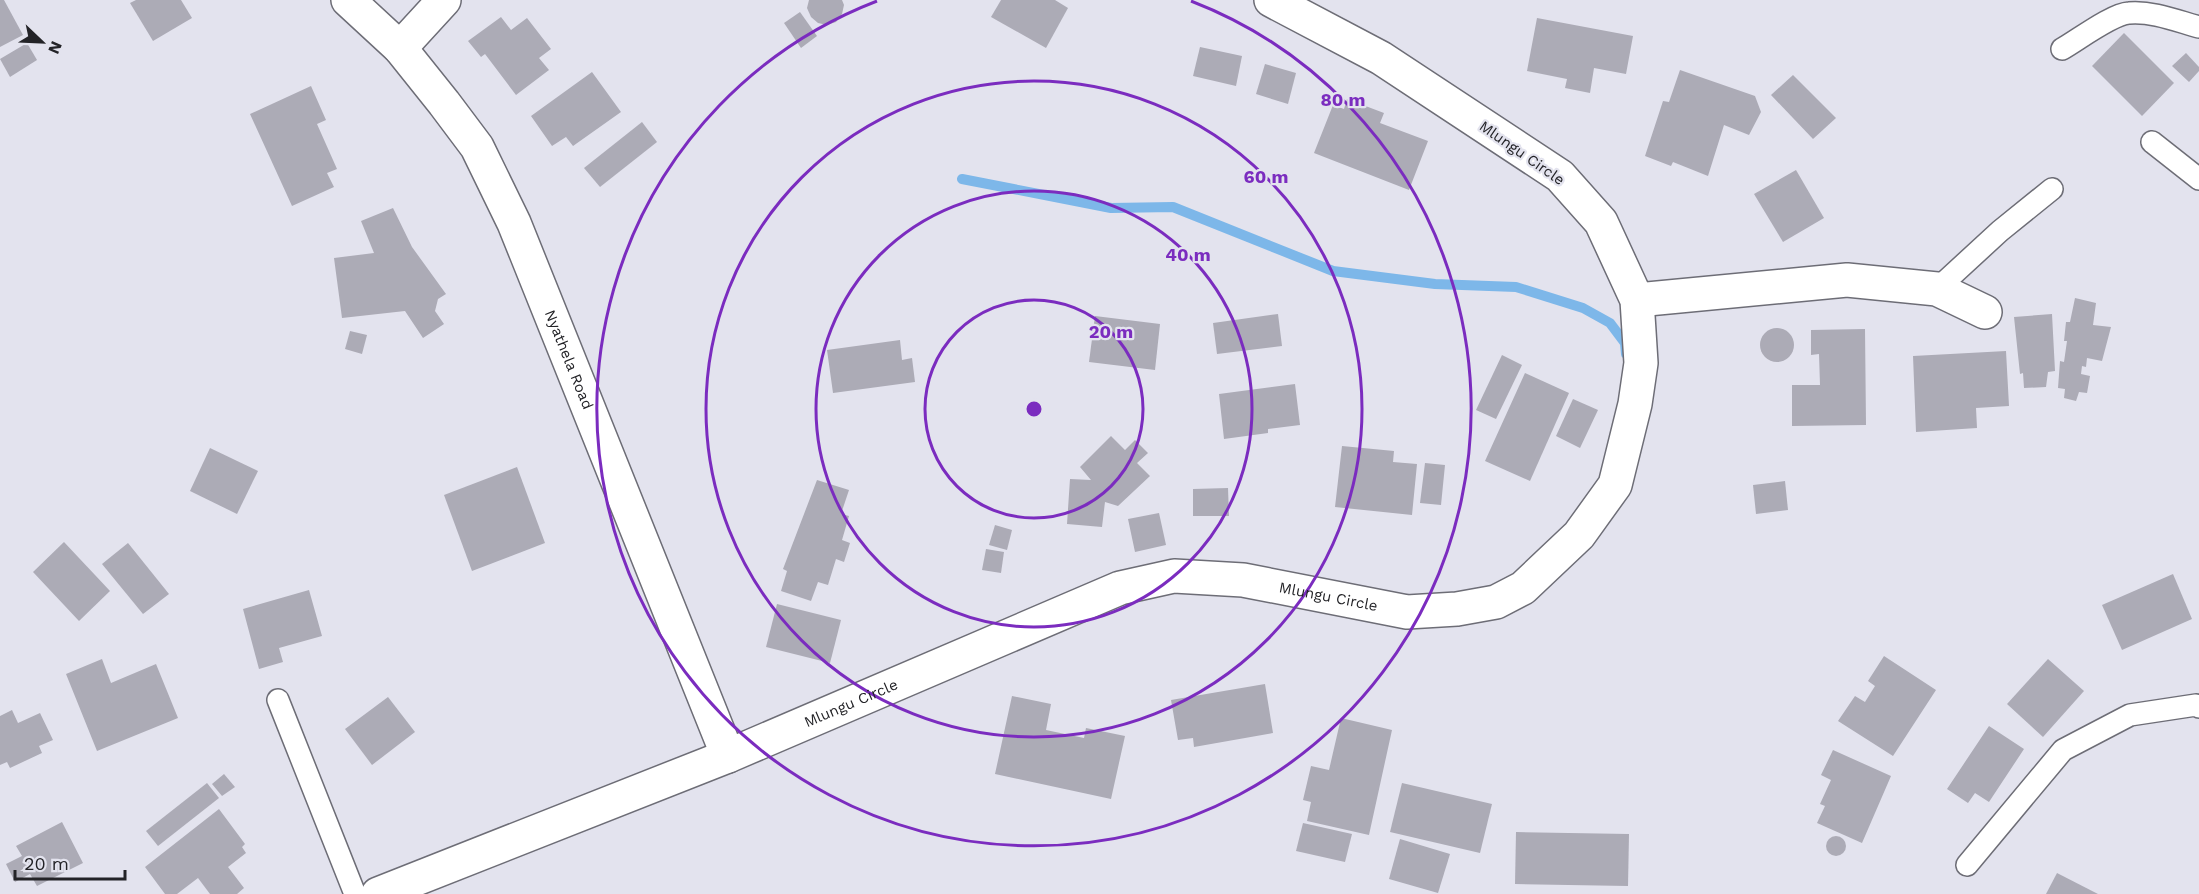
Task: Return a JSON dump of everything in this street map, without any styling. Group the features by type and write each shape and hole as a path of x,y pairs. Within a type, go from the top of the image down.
{"street":[{"name":"Nyathela Road","path":"348,0 400,48 477,147 514,223 728,756"},
{"path":"400,48 444,0"},
{"name":"Mlungu Circle","path":"378,894 728,756 1120,588 1174,576 1243,580 1407,612 1457,609 1496,602 1523,588 1580,535 1615,485 1635,404 1641,363 1637,300 1601,222 1560,176 1381,58 1271,0"},
{"path":"1637,300 1847,280 1937,289 1985,312"}],"lane":[{"path":"2062,49 2107,22 2127,13 2152,14 2199,27"},
{"path":"2152,142 2199,179"},
{"path":"1937,289 2000,231 2052,189"},
{"path":"278,700 355,894"},
{"path":"1967,865 2063,750 2130,715 2196,705 2199,707"}],"building":[{"path":"0,0 4,0 23,35 0,47"},
{"path":"136,0 181,0 192,18 153,41 130,3"},
{"path":"809,0 842,0 844,5 842,14 836,22 827,25 818,23 811,17 807,8"},
{"path":"1001,0 1055,0 1068,8 1046,48 991,17"},
{"path":"800,12 817,36 801,48 784,23"},
{"path":"501,17 511,30 527,18 551,49 539,58 549,70 516,95 485,54 481,57 468,41"},
{"path":"1537,18 1633,36 1626,74 1594,68 1590,93 1565,88 1567,79 1527,71"},
{"path":"2124,33 2174,83 2142,116 2092,66"},
{"path":"27,43 37,60 10,77 0,59"},
{"path":"1200,47 1242,56 1236,86 1193,76"},
{"path":"2186,53 2199,67 2199,71 2189,82 2172,66"},
{"path":"1265,64 1296,73 1288,104 1256,94"},
{"path":"1680,70 1755,96 1761,112 1749,135 1724,125 1708,176 1673,162 1671,166 1645,156 1663,101 1669,102"},
{"path":"592,72 621,112 573,146 566,137 552,146 531,116"},
{"path":"1793,75 1836,118 1813,139 1771,95"},
{"path":"311,86 326,120 317,124 337,169 327,173 334,187 292,206 250,114"},
{"path":"1347,99 1384,113 1380,123 1428,141 1409,190 1314,153 1333,105 1344,109"},
{"path":"642,122 657,142 600,187 584,168"},
{"path":"1796,170 1824,218 1783,242 1754,194"},
{"path":"393,208 412,247 446,294 438,299 435,311 444,324 423,338 405,311 342,318 334,258 374,253 361,221"},
{"path":"2075,298 2096,303 2093,325 2111,327 2102,361 2087,358 2086,367 2082,366 2081,374 2090,376 2087,393 2079,392 2076,401 2064,398 2065,389 2058,388 2060,361 2064,362 2067,341 2064,341 2066,322 2070,322"},
{"path":"1278,314 1282,346 1217,354 1213,323"},
{"path":"2052,314 2055,371 2048,372 2046,387 2024,388 2023,373 2020,374 2014,317"},
{"path":"1095,316 1160,324 1155,370 1089,362"},
{"path":"1777,328 1789,333 1794,345 1789,357 1777,362 1765,357 1760,345 1765,333"},
{"path":"1865,329 1866,425 1792,426 1792,385 1820,385 1819,354 1811,355 1811,330"},
{"path":"350,331 367,335 362,354 345,349"},
{"path":"900,340 902,360 912,358 915,382 833,393 827,350"},
{"path":"2006,351 2009,406 1976,408 1977,428 1916,432 1913,356"},
{"path":"1502,355 1522,365 1496,419 1476,410"},
{"path":"1525,373 1569,393 1530,481 1485,461"},
{"path":"1295,384 1300,425 1268,429 1268,433 1224,439 1219,394"},
{"path":"1573,399 1598,410 1580,448 1556,436"},
{"path":"1111,436 1125,450 1135,440 1148,453 1137,463 1150,476 1118,506 1105,502 1102,527 1067,524 1070,479 1091,480 1080,467"},
{"path":"1342,446 1394,451 1393,462 1417,464 1412,515 1335,507"},
{"path":"210,448 258,471 237,514 190,491"},
{"path":"1425,463 1445,465 1441,505 1420,503"},
{"path":"517,467 545,543 472,571 444,495"},
{"path":"817,480 849,490 841,514 849,516 842,540 850,543 844,562 836,559 828,585 818,582 811,601 781,591 787,571 783,569"},
{"path":"1785,481 1788,510 1756,514 1753,485"},
{"path":"1228,488 1229,516 1193,516 1193,489"},
{"path":"1159,513 1166,545 1135,552 1128,519"},
{"path":"995,525 1012,530 1007,550 989,545"},
{"path":"64,542 110,591 79,621 33,572"},
{"path":"128,543 169,594 143,614 102,564"},
{"path":"986,549 1004,552 1001,573 982,570"},
{"path":"2173,574 2192,619 2122,650 2102,605"},
{"path":"309,590 322,636 279,648 283,662 259,669 243,609"},
{"path":"777,604 841,620 830,663 766,647"},
{"path":"1884,656 1936,690 1893,756 1838,721 1855,696 1865,702 1875,686 1868,681"},
{"path":"102,659 111,683 156,664 178,718 97,751 66,674"},
{"path":"2048,659 2084,691 2043,737 2007,704"},
{"path":"1265,684 1273,733 1194,747 1193,738 1178,740 1171,700"},
{"path":"1012,696 1051,704 1046,730 1084,738 1086,728 1125,736 1111,799 995,774"},
{"path":"388,697 415,732 372,765 345,729"},
{"path":"12,710 18,723 40,713 53,740 39,746 42,753 10,768 7,762 0,765 0,716"},
{"path":"1341,718 1392,730 1369,835 1307,821 1311,802 1303,800 1311,766 1329,770"},
{"path":"1989,726 2024,749 1989,802 1975,793 1968,803 1947,789"},
{"path":"1833,750 1891,776 1862,843 1817,823 1825,806 1820,804 1831,780 1821,775"},
{"path":"224,774 235,787 222,796 212,784"},
{"path":"207,783 219,798 158,846 146,831"},
{"path":"1402,783 1492,804 1480,853 1390,832"},
{"path":"219,809 245,844 242,847 246,853 228,867 244,888 237,894 210,894 198,878 177,894 165,894 145,867"},
{"path":"62,822 83,863 37,886 30,874 15,882 6,864 22,856 16,846"},
{"path":"1303,823 1352,834 1345,862 1296,851"},
{"path":"1516,832 1629,834 1628,886 1515,884"},
{"path":"1836,836 1843,839 1846,846 1843,853 1836,856 1829,853 1826,846 1829,839"},
{"path":"1400,839 1450,854 1438,893 1389,879"},
{"path":"2057,873 2098,894 2046,894"}],"waterway":[{"path":"962,179 1111,208 1173,207 1333,271 1435,284 1516,287 1583,308 1610,323 1625,343 1626,354"}]}
